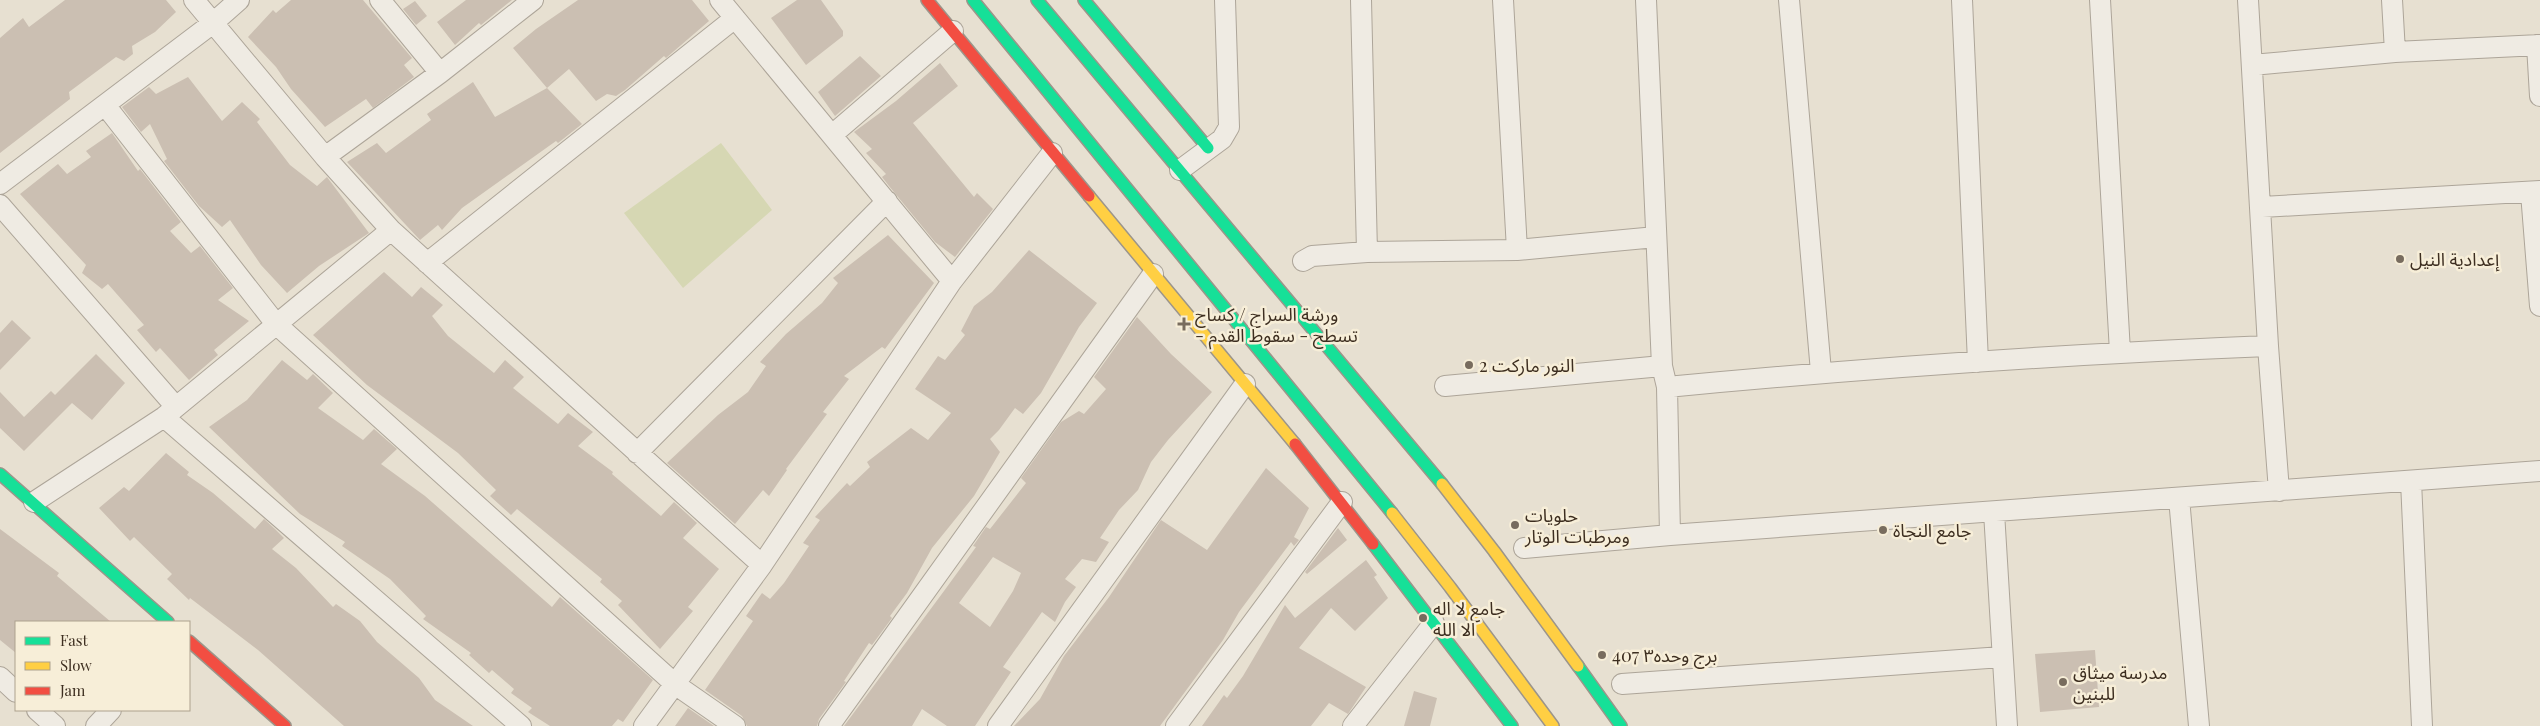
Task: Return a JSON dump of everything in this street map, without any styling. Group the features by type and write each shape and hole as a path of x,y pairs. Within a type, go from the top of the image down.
{"main road":[{"path":"927,0 1342,502 1512,726"},
{"path":"973,0 1353,464 1450,587 1553,726"},
{"path":"1037,0 1409,443 1494,551 1621,726"},
{"path":"1084,0 1208,148"},
{"path":"0,474 167,621"},
{"path":"190,642 284,726"}],"street":[{"path":"194,0 325,157 391,230 762,565"},
{"path":"0,184 213,23 238,0"},
{"path":"380,0 440,73"},
{"path":"325,157 440,73 533,0"},
{"path":"720,0 952,281"},
{"path":"1180,170 1226,134 1230,120 1225,0"},
{"path":"1361,0 1367,252"},
{"path":"1504,0 1517,250"},
{"path":"1646,0 1662,366 1667,387 1670,535"},
{"path":"1789,0 1821,372"},
{"path":"1962,0 1978,362"},
{"path":"2100,0 2120,352"},
{"path":"2248,0 2262,207 2268,346 2279,491"},
{"path":"2392,0 2395,52"},
{"path":"428,263 736,18"},
{"path":"832,135 953,31"},
{"path":"2252,65 2395,52 2539,45 2540,96"},
{"path":"105,105 276,324 676,685 735,726"},
{"path":"644,726 676,685 762,565 952,281 1052,153"},
{"path":"2262,207 2536,192 2540,306"},
{"path":"637,453 887,201"},
{"path":"0,205 170,412 521,726"},
{"path":"34,502 170,412 391,230"},
{"path":"1303,261 1312,256 1367,252 1517,250 1656,238"},
{"path":"829,726 1153,274"},
{"path":"1667,387 1821,372 2120,352 2268,346"},
{"path":"1444,386 1662,366"},
{"path":"998,726 1245,384"},
{"path":"1524,548 1670,535 2540,472"},
{"path":"2411,481 2422,726"},
{"path":"2178,498 2199,726"},
{"path":"1176,726 1342,502"},
{"path":"1994,512 2007,726"},
{"path":"1353,726 1434,622"},
{"path":"1622,684 2002,657"},
{"path":"0,677 15,691"},
{"path":"38,711 55,726"},
{"path":"96,726 109,711"}],"green space":[{"path":"721,143 772,210 683,288 624,213"}],"building":[{"path":"65,0 166,0 176,12 155,32 132,46 133,54 124,61 116,57 69,92 70,99 0,153 0,38 23,18 29,27"},
{"path":"291,0 363,0 412,58 404,65 414,77 373,108 366,99 325,127 291,89 276,67 248,37 273,10 276,13"},
{"path":"466,0 512,0 481,25 479,23 455,45 437,22"},
{"path":"578,0 692,0 709,21 666,58 664,56 625,90 616,96 607,94 596,101 569,69 547,88 513,48 536,29"},
{"path":"797,0 821,0 843,31 843,36 806,65 771,18"},
{"path":"415,1 427,16 416,25 403,9"},
{"path":"860,56 881,76 835,116 818,92"},
{"path":"940,63 958,86 913,123 974,197 977,193 993,209 955,257 935,242 889,186 882,177 886,174 866,153 872,149 854,132 896,101"},
{"path":"188,77 222,121 242,102 260,119 257,122 290,165 317,186 327,177 369,233 319,266 287,293 261,265 230,220 222,227 199,206 164,161 167,159 150,124 141,132 122,107 149,87 156,94"},
{"path":"473,82 495,117 547,88 582,124 558,143 556,141 462,208 442,230 438,225 420,240 347,162 377,143 386,153 431,120 427,114"},
{"path":"112,133 138,171 140,169 181,222 170,231 191,253 200,246 233,288 218,300 249,321 214,350 218,355 189,380 160,348 156,352 137,330 144,325 108,284 102,289 82,273 86,265 20,194 58,164 67,174 91,157 86,151"},
{"path":"888,235 934,283 885,349 882,347 844,376 849,379 823,412 827,414 786,469 769,496 763,490 735,524 667,463 718,415 748,392 766,366 760,362 786,334 822,303 838,283 833,278"},
{"path":"1029,250 1097,303 1079,327 1041,393 1023,414 1015,408 990,439 1000,452 974,496 932,548 907,593 890,616 892,618 872,645 869,643 844,681 846,682 819,719 817,726 747,726 742,716 705,690 753,621 746,616 762,593 770,599 784,583 809,546 803,543 820,520 815,517 847,483 850,486 870,467 867,462 911,428 928,440 951,413 915,389 938,356 945,360 965,335 961,331 974,306 992,292"},
{"path":"384,272 412,297 421,287 443,305 432,316 448,336 494,373 505,360 524,377 513,388 558,424 568,413 593,432 578,446 613,472 612,474 661,516 674,502 697,523 683,538 719,569 688,607 693,611 660,649 618,605 622,601 600,582 602,579 517,509 511,515 490,496 496,490 458,453 367,385 313,335"},
{"path":"1137,317 1171,354 1212,392 1168,440 1151,462 1138,490 1119,510 1100,538 1109,542 1096,562 1082,559 1065,579 1076,587 1065,602 1055,622 1042,612 1003,667 1011,672 975,726 947,726 922,709 912,726 844,726 976,547 973,546 986,527 990,529 1026,483 1021,478 1061,422 1079,411 1084,414 1106,389 1094,377","holes":["993,557 1021,573 1013,591 990,627 959,603"]},
{"path":"12,320 31,338 0,370 0,333"},
{"path":"96,354 125,383 92,420 72,403 24,451 0,428 0,392 24,417 51,391 55,395"},
{"path":"282,360 307,380 313,374 333,393 318,408 363,440 374,429 397,449 381,464 425,496 552,607 560,597 653,680 623,722 618,719 612,726 550,726 528,712 532,708 511,693 514,689 492,670 489,673 469,655 471,653 423,619 426,616 390,579 342,546 345,542 300,514 209,427 247,400"},
{"path":"166,453 189,472 187,475 213,493 255,529 264,519 284,538 272,549 296,568 333,607 336,604 360,621 377,642 419,678 435,700 473,726 344,726 258,650 190,598 189,600 167,579 172,574 134,537 130,541 99,508 124,487 129,491"},
{"path":"1266,468 1309,508 1294,537 1299,540 1294,546 1291,542 1239,612 1223,640 1160,726 1014,726 1040,699 1064,656 1109,597 1161,520 1207,550"},
{"path":"1338,528 1347,540 1307,574 1305,572"},
{"path":"0,529 59,573 57,576 110,621 15,621 15,652 0,640"},
{"path":"1366,560 1377,575 1374,577 1388,598 1355,631 1331,608 1299,648 1366,687 1348,714 1329,703 1311,726 1202,726 1224,695 1227,698 1243,676 1285,605 1295,618"},
{"path":"2095,650 2099,707 2040,712 2035,654"},
{"path":"1414,691 1437,698 1430,726 1404,726"},
{"path":"688,708 714,726 675,726"}],"traffic: fast":[{"path":"973,0 1392,513"},
{"path":"1037,0 1442,484"},
{"path":"1084,0 1208,148"},
{"path":"0,474 167,621"},
{"path":"1373,544 1512,726"},
{"path":"1578,666 1621,726"}],"traffic: slow":[{"path":"1089,196 1295,444"},
{"path":"1442,484 1494,551 1578,666"},
{"path":"1392,513 1450,587 1553,726"}],"traffic: jam":[{"path":"927,0 1089,196"},
{"path":"1295,444 1373,544"},
{"path":"190,642 285,726"}],"place":[{"name":"إعدادية النيل","path":"2400,259"},
{"name":"ورشة السراج / كساح - تسطح - سقوط القدم","path":"1184,324"},
{"name":"النور ماركت 2","path":"1469,365"},
{"name":"حلويات ومرطبات الوتار","path":"1515,525"},
{"name":"جامع النجاة","path":"1883,530"},
{"name":"جامع لا اله الا الله","path":"1423,618"},
{"name":"برج وحده٣ 407","path":"1602,655"},
{"name":"مدرسة ميثاق للبنين","path":"2063,682"}]}
